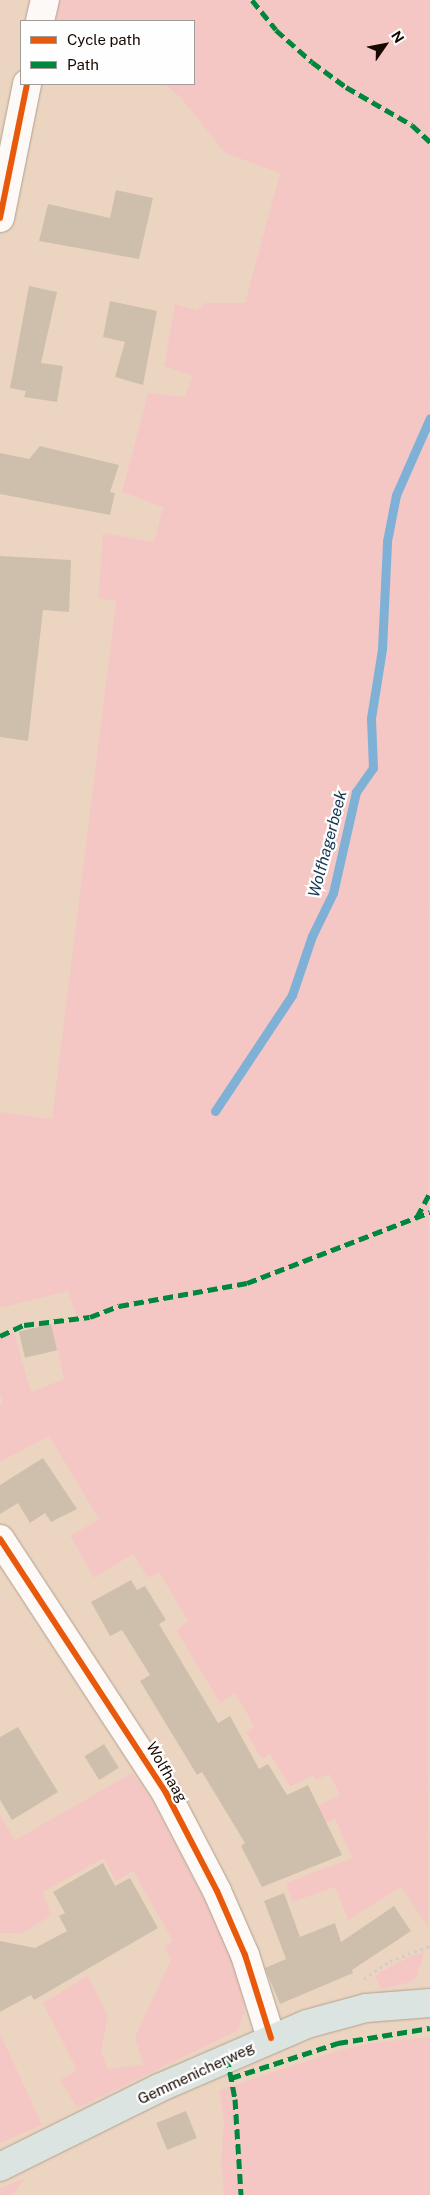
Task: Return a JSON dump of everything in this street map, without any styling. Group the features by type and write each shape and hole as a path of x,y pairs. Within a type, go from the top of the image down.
{"main road":[{"name":"Gemmenicherweg","path":"0,2167 271,2038 307,2024 366,2008 430,2004"}],"street":[{"path":"40,20 45,0"},
{"path":"0,218 28,85"},
{"name":"Wolfhaag","path":"0,1539 166,1793 217,1891 245,1955 271,2038"}],"shaded area":[{"path":"60,0 430,0 428,1927 401,1887 348,1920 335,1887 292,1902 286,1883 352,1858 335,1819 298,1836 289,1820 340,1795 329,1774 316,1780 313,1775 290,1787 270,1754 262,1759 246,1732 254,1726 235,1693 220,1703 176,1630 188,1621 159,1572 148,1578 133,1554 94,1578 70,1536 99,1519 49,1436 0,1462 0,1405 3,1404 0,1394 0,1340 14,1332 31,1392 64,1379 51,1324 78,1322 68,1291 0,1308 0,1112 52,1119 116,601 98,599 103,533 154,542 163,507 122,492 148,393 185,397 192,376 164,366 175,304 197,310 205,303 245,303 280,173 225,153 181,98 165,85 195,85 195,20 56,20"},
{"path":"132,1773 151,1798 210,1911 236,1970 245,2012 237,2031 77,2108 60,2080 77,2070 43,2003 88,1975 108,2015 101,2052 108,2069 143,2065 135,2037 171,1959 164,1946 173,1941 133,1871 116,1881 104,1858 43,1892 51,1916 22,1933 0,1933 0,1815 15,1840"},
{"path":"424,1952 417,1976 411,1982 381,1989 375,1977 379,1973 409,1957"},
{"path":"0,2033 42,2125 0,2143"},
{"path":"430,2037 430,2195 224,2195 221,2161 224,2121 219,2090 341,2050 371,2043"},
{"path":"26,2178 12,2195 0,2195 0,2188"}],"building":[{"path":"116,190 153,198 139,259 39,241 48,204 110,218"},
{"path":"29,286 57,292 41,363 63,366 57,402 24,397 26,391 10,388"},
{"path":"110,301 157,311 143,385 115,377 125,342 103,337"},
{"path":"40,446 119,465 110,492 115,493 110,515 0,494 0,453 29,459"},
{"path":"0,556 71,560 69,612 43,610 28,741 0,737"},
{"path":"51,1324 57,1350 25,1358 19,1331"},
{"path":"43,1458 77,1509 51,1522 45,1513 30,1523 18,1503 0,1514 0,1485"},
{"path":"131,1580 137,1590 145,1586 166,1620 159,1624 218,1723 230,1716 259,1769 268,1764 287,1795 308,1785 342,1855 262,1887 241,1846 245,1843 202,1772 197,1775 140,1681 150,1675 122,1630 110,1636 91,1602"},
{"path":"18,1727 58,1792 12,1820 0,1800 0,1737"},
{"path":"104,1744 119,1768 99,1780 84,1756"},
{"path":"103,1863 115,1886 130,1878 158,1928 34,2000 31,1995 0,2012 0,1941 35,1948 67,1931 59,1916 65,1913 53,1892"},
{"path":"284,1893 300,1937 335,1923 341,1942 394,1906 411,1931 352,1970 353,1973 280,2004 265,1968 286,1959 264,1901"},
{"path":"186,2111 197,2138 167,2150 156,2123"}],"waterway":[{"name":"Wolfhagerbeek","path":"215,1111 292,995 312,936 333,893 356,792 373,768 371,718 382,649 387,541 396,495 430,418"}],"marked path":[{"path":"252,0 276,30 312,62 346,87 412,125 430,142"},
{"path":"417,1217 430,1193"},
{"path":"0,1336 24,1325 90,1317 119,1306 247,1283 430,1212"},
{"path":"231,2078 338,2043 430,2028"},
{"path":"227,2057 235,2099 241,2195"}],"cycle path":[{"path":"0,218 27,85"},
{"path":"0,1539 166,1793 217,1891 245,1955 271,2038"}]}
